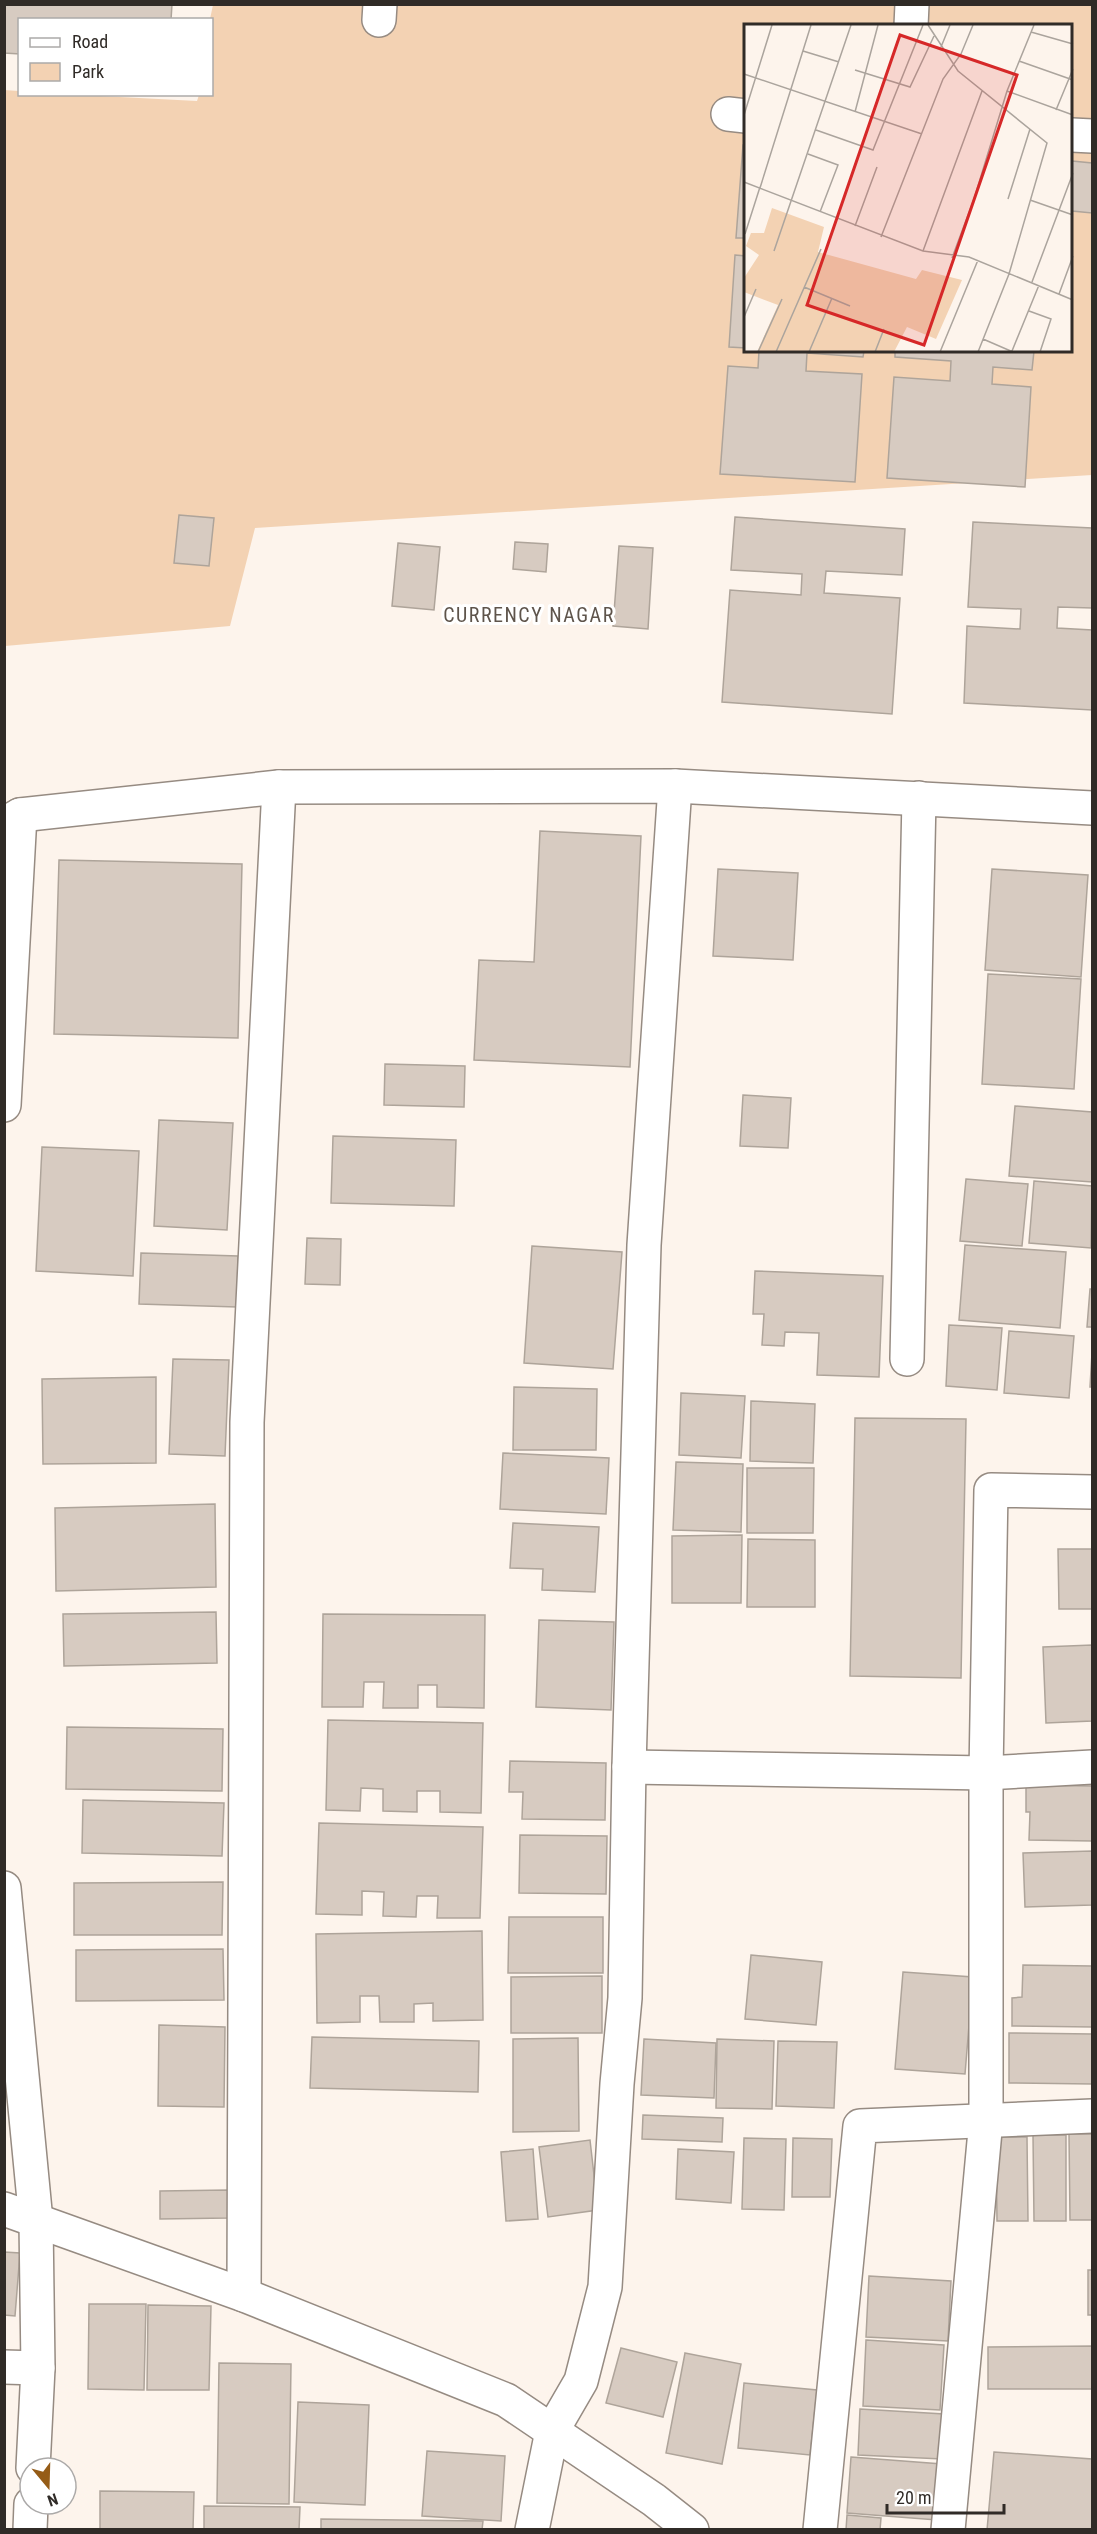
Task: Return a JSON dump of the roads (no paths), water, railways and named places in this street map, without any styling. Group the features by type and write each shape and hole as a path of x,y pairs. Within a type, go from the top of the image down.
{"street":[{"path":"910,24 912,4"},
{"path":"1073,135 1092,136"},
{"path":"532,2529 552,2431 580,2381 605,2287 617,2085 625,1998 629,1767 644,1245 675,786"},
{"path":"4,1105 12,820 279,787 675,786 1092,808"},
{"path":"244,2295 247,1422 279,787"},
{"path":"906,1359 919,798"},
{"path":"948,2529 986,2120 986,1773 991,1490 1092,1492"},
{"path":"629,1767 986,1773 1092,1767"},
{"path":"4,1888 36,2220 39,2368 34,2456"},
{"path":"820,2529 860,2126 1092,2116"},
{"path":"4,2210 244,2295 506,2400 654,2500 692,2529"},
{"path":"4,2367 39,2368"}],"district":[{"name":"CURRENCY NAGAR","path":"529,615"}]}
